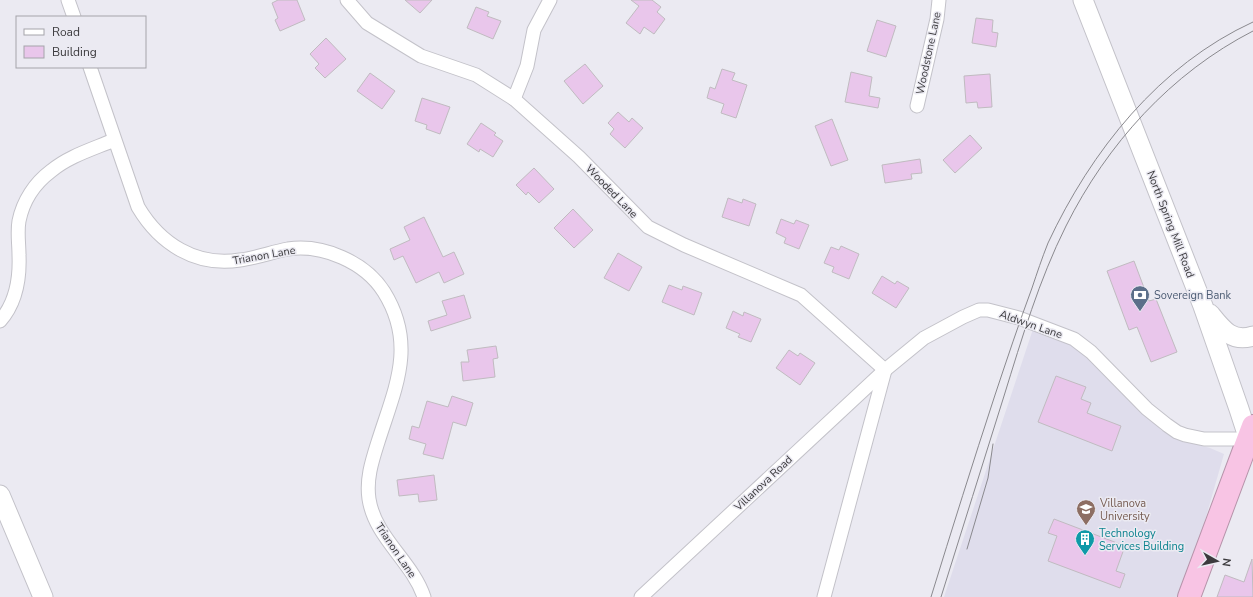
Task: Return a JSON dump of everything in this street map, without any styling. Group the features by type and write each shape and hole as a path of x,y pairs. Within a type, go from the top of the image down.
{"highway":[{"path":"1189,597 1252,439"}],"main road":[{"name":"North Spring Mill Road","path":"1083,0 1203,306 1252,439"},
{"path":"1203,306 1225,332 1230,335 1242,338 1253,336"},
{"path":"0,495 43,597"}],"street":[{"path":"68,0 74,16"},
{"name":"Wooded Lane","path":"347,0 367,23 420,56 476,75 514,99 579,157 648,228 801,295 885,370"},
{"path":"514,99 527,66 534,30 550,0"},
{"name":"Woodstone Lane","path":"917,106 937,19 939,0"},
{"name":"Trianon Lane","path":"90,68 138,207 145,219 169,243 197,258 214,261 241,260 288,249 301,248 325,252 338,256 360,268 373,278 383,291 398,321 402,351 394,392 371,463 368,481 369,499 374,517 418,582 424,597"},
{"path":"0,321 11,304 20,274 18,236 19,221 25,203 33,188 42,178 61,164 114,140"},
{"name":"Aldwyn Lane","path":"885,370 924,338 979,310 988,310 1019,318 1074,339 1091,352 1152,414 1177,432 1204,439 1252,439"},
{"path":"824,597 885,370"},
{"name":"Villanova Road","path":"641,597 885,370"}],"shaded area":[{"name":"Villanova University","path":"1033,329 1067,342 1080,351 1161,430 1180,440 1210,448 1224,454 1183,597 944,597"}],"building":[{"path":"278,0 297,0 305,20 280,31 275,20 278,18 272,3"},
{"path":"405,0 432,0 420,13"},
{"path":"631,0 652,0 661,7 657,12 665,19 654,34 644,27 640,34 626,23 639,6"},
{"path":"476,7 489,12 487,16 501,21 493,39 467,28"},
{"path":"976,18 993,20 992,32 998,33 996,47 972,43"},
{"path":"877,20 896,26 886,57 867,51"},
{"path":"326,38 346,59 325,78 315,68 319,64 310,54"},
{"path":"585,64 603,86 583,104 564,81"},
{"path":"722,69 735,73 732,80 747,85 736,118 721,113 724,104 707,98 710,87 715,89"},
{"path":"851,72 872,77 869,96 880,98 878,108 845,102"},
{"path":"370,73 395,91 382,109 357,91"},
{"path":"990,74 992,107 978,108 977,102 966,103 964,76"},
{"path":"422,98 450,107 440,134 426,129 427,125 415,121"},
{"path":"618,112 629,122 632,118 643,128 625,148 610,134 614,129 608,123"},
{"path":"832,119 848,160 831,166 815,126"},
{"path":"481,123 496,133 494,135 503,141 493,157 480,149 479,152 467,144"},
{"path":"970,135 982,148 955,173 943,160"},
{"path":"920,159 922,173 911,174 912,179 885,183 882,165"},
{"path":"534,168 554,189 539,203 528,192 526,195 516,185"},
{"path":"728,198 742,203 743,199 756,204 749,226 722,217"},
{"path":"573,209 593,230 574,248 554,228"},
{"path":"424,217 443,257 454,252 464,274 444,283 439,272 416,283 403,256 394,260 390,249 410,240 404,227"},
{"path":"781,219 794,224 796,220 809,225 799,249 784,243 786,238 776,233"},
{"path":"841,246 859,254 849,279 832,272 834,267 824,263 831,247 839,250"},
{"path":"618,253 642,267 629,291 604,278"},
{"name":"Sovereign Bank","path":"1134,261 1149,301 1156,299 1177,352 1151,362 1137,327 1129,330 1107,271"},
{"path":"882,276 895,284 897,281 909,288 896,308 872,293"},
{"path":"669,285 682,290 683,286 702,293 694,315 662,302"},
{"path":"464,295 471,318 431,331 428,321 447,315 442,301"},
{"path":"733,311 743,316 744,312 761,319 751,342 738,337 740,334 726,328"},
{"path":"496,346 498,358 493,359 495,377 463,381 461,362 469,362 467,350"},
{"path":"789,350 798,356 800,353 815,363 800,385 776,368"},
{"path":"1056,376 1086,387 1081,399 1091,403 1087,413 1121,426 1112,451 1038,422"},
{"path":"452,396 473,403 466,426 453,422 443,459 423,454 426,444 409,439 412,426 419,428 427,401 448,407"},
{"path":"434,475 437,500 419,502 418,494 399,496 397,480"},
{"name":"Technology Services Building","path":"1054,519 1125,546 1116,571 1125,574 1120,588 1048,561 1057,536 1048,533"},
{"path":"1252,559 1253,597 1217,597 1225,575 1244,582"}],"tram line":[{"path":"931,597 995,395 1018,328 1048,243 1065,209 1107,144 1131,114 1158,87 1187,62 1219,40 1253,22"},
{"path":"941,597 1017,353 1047,267 1056,246 1082,196 1122,139 1144,114 1195,68 1223,48 1253,31"},
{"path":"967,549 988,478 993,444"}],"place":[{"name":"Sovereign Bank","path":"1140,312"},
{"name":"Villanova University","path":"1086,526"},
{"name":"Technology Services Building","path":"1085,556"}]}
